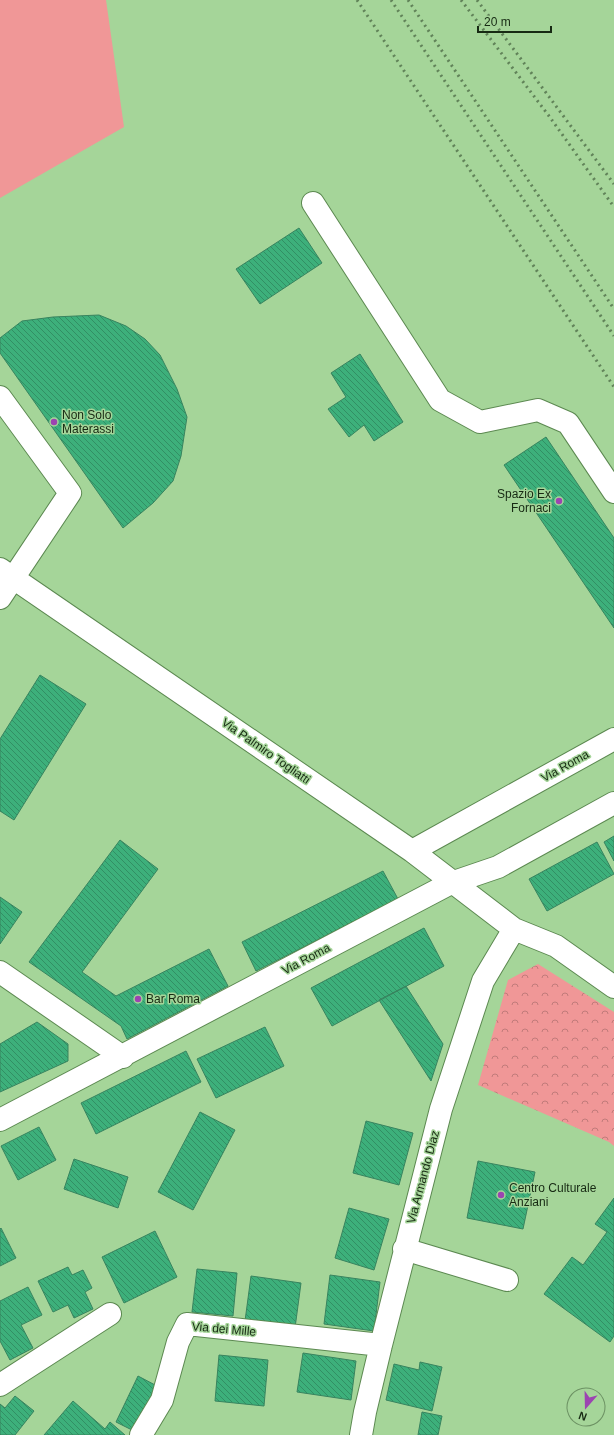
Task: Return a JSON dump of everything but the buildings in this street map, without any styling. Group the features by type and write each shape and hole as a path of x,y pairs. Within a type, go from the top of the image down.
{"street":[{"path":"313,203 440,400 480,422 538,410 568,423 614,492"},
{"path":"0,396 70,493 7,574 0,598"},
{"name":"Via Palmiro Togliatti","path":"7,574 412,852 514,930 556,946 614,987"},
{"name":"Via Roma","path":"412,852 614,739"},
{"name":"Via Roma","path":"0,1120 123,1057 451,883 498,868 614,803"},
{"name":"Via Armando Diaz","path":"361,1435 365,1412 404,1249 441,1109 483,981 514,930"},
{"path":"0,972 123,1057"},
{"path":"404,1249 507,1280"},
{"path":"0,1385 110,1314"},
{"name":"Via dei Mille","path":"141,1435 162,1400 178,1342 187,1324 381,1345"}],"green space":[{"path":"0,0 106,0 124,127 0,198"},
{"path":"538,964 614,1012 614,1146 609,1142 478,1085 508,980"}],"railway":[{"path":"357,0 614,387"},
{"path":"391,0 614,336"},
{"path":"408,0 614,309"},
{"path":"461,0 549,116 614,207"},
{"path":"477,0 614,184"}],"place":[{"name":"Non Solo Materassi","path":"54,422"},
{"name":"Spazio Ex Fornaci","path":"559,501"},
{"name":"Bar Roma","path":"138,999"},
{"name":"Centro Culturale Anziani","path":"501,1195"}]}
